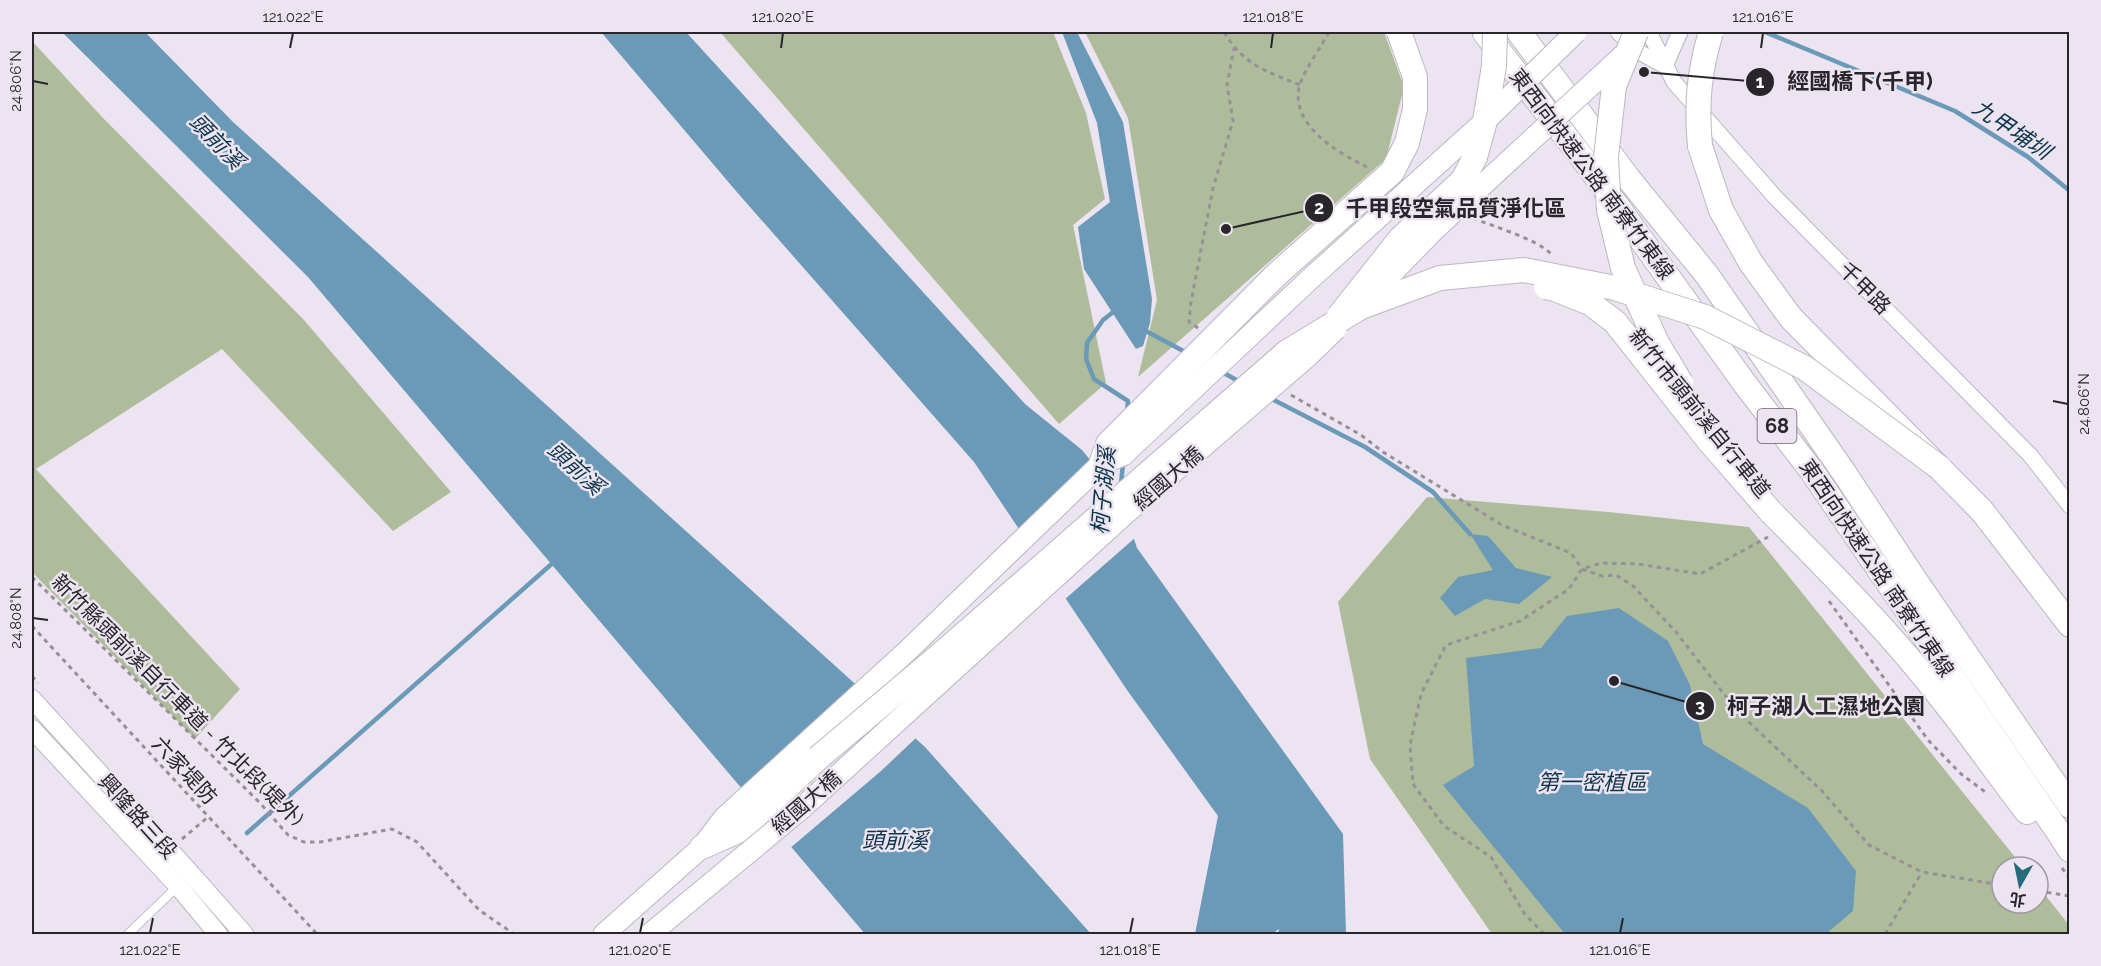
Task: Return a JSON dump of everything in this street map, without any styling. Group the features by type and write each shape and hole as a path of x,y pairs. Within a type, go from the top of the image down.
{"highway":[{"path":"1101,464 1108,444 1276,275 1392,172 1407,143 1415,109 1415,77 1399,32"},
{"name":"東西向快速公路 南寮竹東線","path":"1483,32 1502,53 1584,160 1745,384 1811,470 2064,852"},
{"path":"1308,356 1400,239 1463,180 1475,157 1485,121 1494,66 1495,32"},
{"name":"東西向快速公路 南寮竹東線","path":"1519,32 1628,178 1707,275 2070,806"},
{"path":"1711,32 1701,72 1697,114 1700,146 1721,210 1751,263 1791,318 1982,511 2070,625"},
{"path":"1628,38 1614,87 1606,158 1610,210 1623,268 1657,343 1701,417 1770,511"},
{"path":"702,847 741,829 818,758 946,650 1287,352 1361,307 1440,278 1524,270 1615,288 1705,317 1805,368 1940,468"},
{"path":"1308,356 1379,315 1475,285 1521,281 1555,288 1590,303 1615,322 1709,441 1770,511 1838,580 1930,685 2064,852"}],"main road":[{"name":"經國大橋","path":"604,934 702,847 724,818 905,652 1101,464 1124,455 1310,279 1485,121 1576,32"},
{"name":"經國大橋","path":"650,934 802,808 1126,513 1308,356 1378,289 1435,229 1628,38 1646,32"}],"street":[{"name":"千甲路","path":"1646,32 1652,38 1674,82 1775,196 2030,455 2070,506"},
{"path":"1665,66 1680,32"},
{"name":"千甲路","path":"1628,38 1639,52 1665,66"},
{"name":"興隆路三段","path":"32,699 185,880 218,934"},
{"name":"興隆路三段","path":"32,729 185,880 244,934"}],"lane":[{"path":"128,934 185,880"}],"path":[{"path":"1224,32 1234,48 1259,68 1300,85"},
{"path":"1329,32 1300,85 1300,108 1311,128 1337,151 1371,170"},
{"path":"1203,331 1190,322 1191,302 1213,188 1233,122 1227,85 1234,48"},
{"path":"1468,216 1548,250 1556,260"},
{"path":"1283,390 1361,435 1383,452 1502,525 1571,553 1582,569 1602,576 1616,575 1633,586 1676,632 1737,711 1822,791 1869,845 1922,872 1990,883"},
{"path":"1544,934 1524,913 1491,856 1443,826 1413,784 1410,745 1421,694 1446,645 1520,621 1569,589 1582,569 1601,562 1638,564 1700,574 1768,537"},
{"name":"新竹縣頭前溪自行車道 - 竹北段(堤外)","path":"32,577 260,803 288,835 304,842 320,842 392,829 417,842 479,910 514,934"},
{"path":"1827,599 1928,740 1961,774 1995,799"},
{"name":"六家堤防","path":"32,626 317,934"},
{"path":"179,842 208,817"},
{"path":"2064,852 2070,879"},
{"path":"1885,934 1922,872"},
{"path":"2050,893 2070,896"}],"green space":[{"path":"720,32 1053,32 1086,113 1105,199 1073,225 1106,383 1059,424"},
{"path":"1085,32 1384,32 1404,87 1386,159 1138,377 1157,300 1128,118"},
{"path":"32,41 103,118 304,320 451,492 393,531 222,349 36,469 240,689 195,739 32,572"},
{"path":"1427,497 1608,512 1749,527 2013,855 1990,855 1990,915 2050,915 2050,901 2069,925 2069,934 1492,934 1370,759 1338,602"}],"water":[{"name":"頭前溪","path":"62,32 145,32 233,122 925,747 1091,934 865,934 308,277"},
{"path":"601,32 686,32 1025,404 1082,450 1120,497 1137,548 1343,834 1346,934 1278,934 1279,929 1272,934 1195,934 1218,816 1127,690 974,462 736,191"},
{"path":"1062,32 1077,32 1123,122 1152,299 1150,323 1143,346 1136,349 1084,269 1078,227 1110,202 1097,123"},
{"path":"1470,534 1488,536 1516,568 1552,577 1519,604 1485,599 1455,616 1440,598 1458,577 1493,570"},
{"name":"第一密植區","path":"1619,608 1668,641 1690,685 1703,744 1808,808 1856,871 1853,911 1826,934 1565,934 1443,785 1474,766 1466,658 1541,648 1567,616"}],"pier":[{"path":"1095,462 1123,496 1136,537 1064,600 1018,533"},
{"path":"858,682 918,736 881,771 789,849 741,793"}],"waterway":[{"name":"九甲埔圳","path":"1765,32 1955,111 2028,157 2070,191"},
{"name":"柯子湖溪","path":"1117,309 1103,320 1087,343 1086,359 1094,379 1128,401 1127,412"},
{"path":"1144,330 1187,353"},
{"path":"1220,371 1242,383"},
{"path":"1268,397 1365,447 1433,492 1470,534"},
{"name":"柯子湖溪","path":"1121,484 1123,463"},
{"path":"247,833 555,561"}],"place":[{"name":"經國橋下(千甲)","path":"1644,72"},
{"name":"千甲段空氣品質淨化區","path":"1226,229"},
{"name":"柯子湖人工濕地公園","path":"1614,681"}]}
